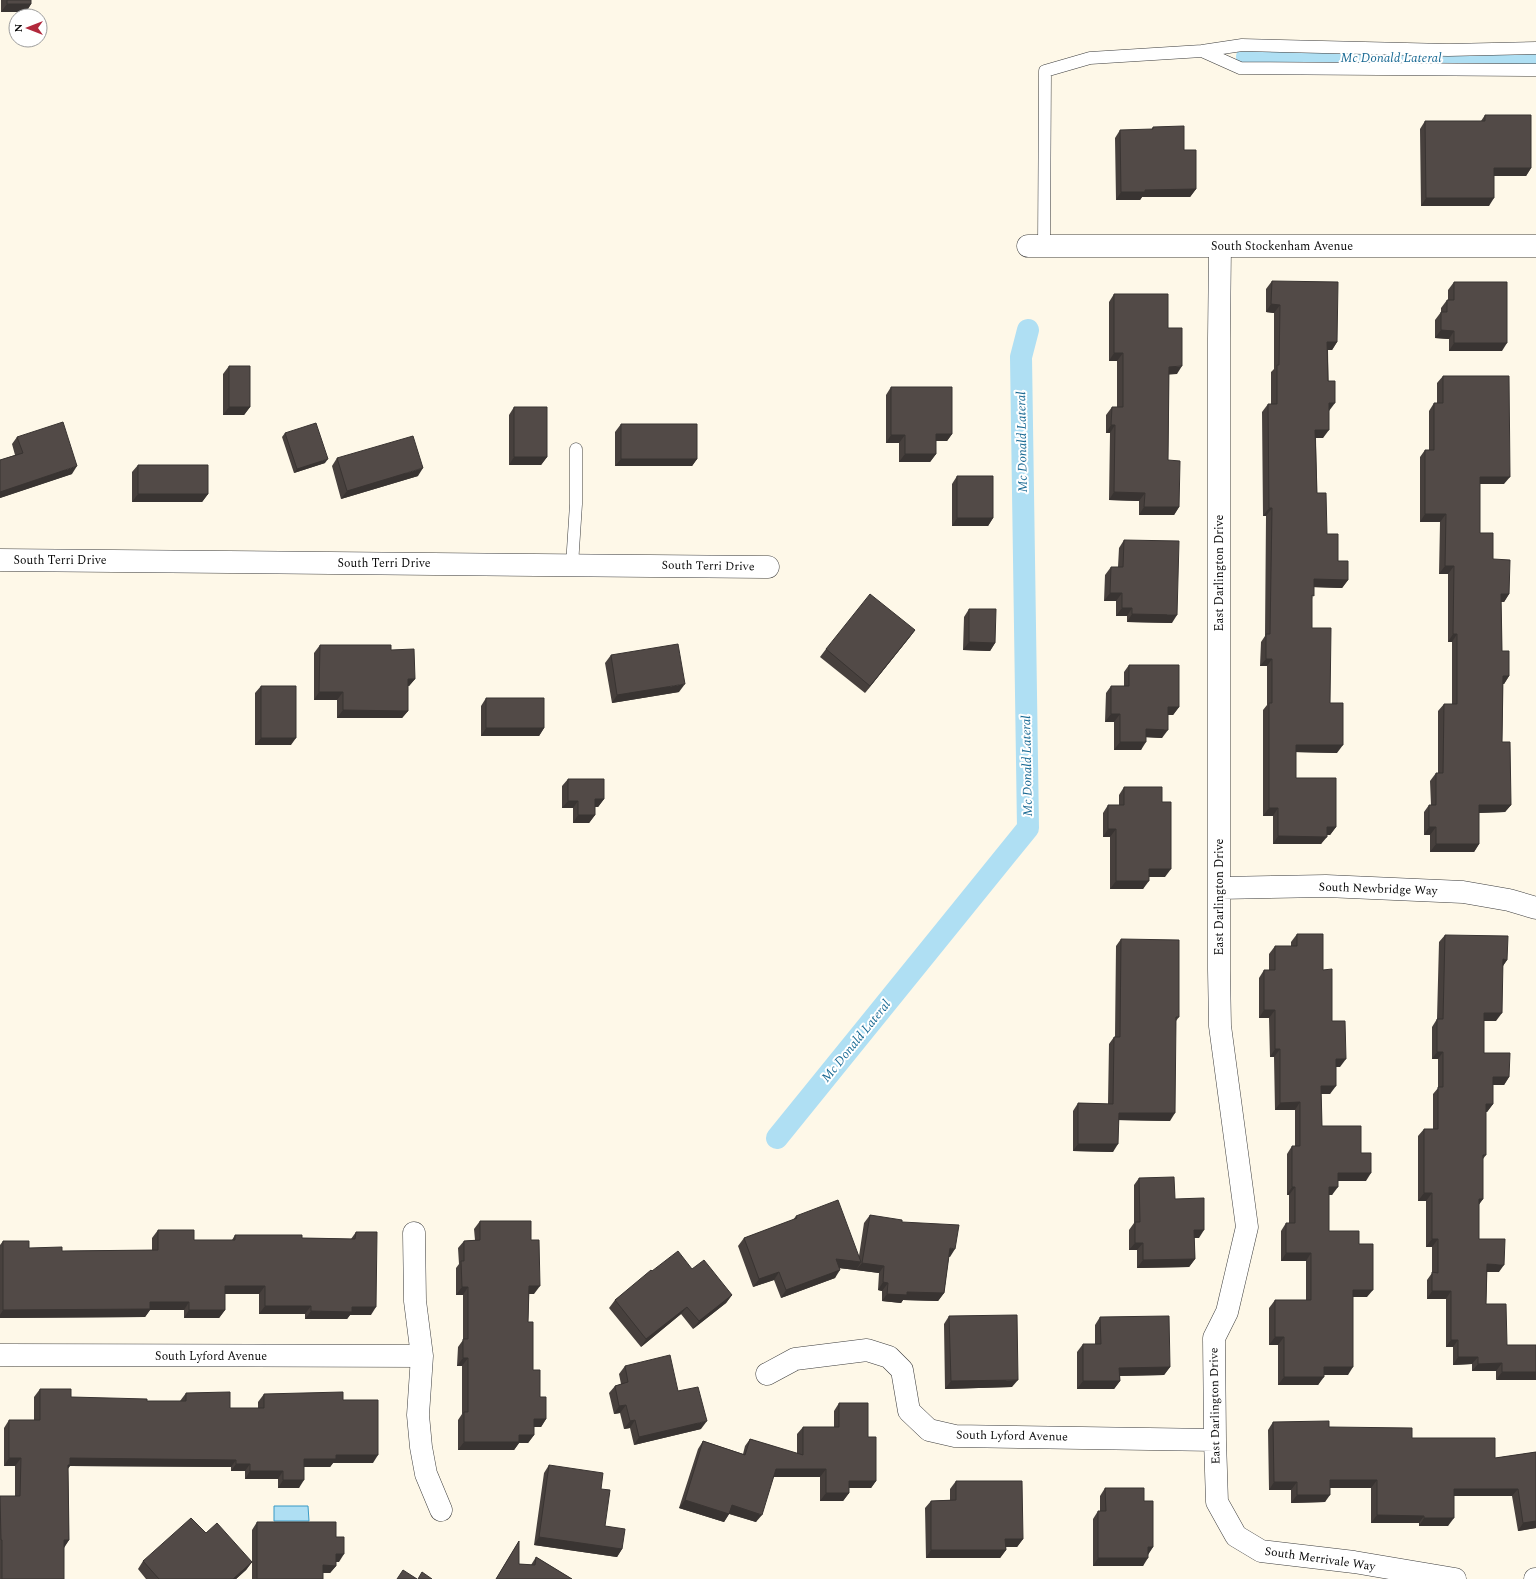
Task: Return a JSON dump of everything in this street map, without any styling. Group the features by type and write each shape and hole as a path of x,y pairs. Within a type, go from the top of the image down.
{"street":[{"name":"South Stockenham Avenue","path":"1036,246 1536,246"},
{"name":"East Darlington Drive","path":"1220,246 1218,339 1218,888 1220,1026 1247,1227 1227,1312 1214,1338 1215,1440 1217,1502 1236,1536"},
{"name":"South Terri Drive","path":"0,560 768,567"},
{"name":"South Newbridge Way","path":"1218,888 1326,886 1463,892 1509,900 1536,908"},
{"path":"414,1233 415,1301 422,1356 418,1415 421,1447 426,1474 441,1510"},
{"name":"South Lyford Avenue","path":"767,1374 795,1359 867,1350 889,1357 902,1370 909,1411 929,1430 955,1436 1215,1440"},
{"name":"South Lyford Avenue","path":"0,1355 422,1356"},
{"name":"South Merrivale Way","path":"1236,1536 1261,1551 1354,1562 1455,1579"}],"lane":[{"path":"1036,246 1045,71 1090,58 1202,51 1242,45 1448,50 1536,48"},
{"path":"1202,51 1240,68 1536,70"},
{"path":"572,565 576,512 576,449"}],"water":[{"path":"274,1506 308,1506 309,1521 274,1521"}],"building":[{"path":"7,0 31,0 31,4 7,4"},
{"path":"1485,115 1531,115 1531,168 1494,168 1494,198 1426,198 1425,121 1485,121"},
{"path":"1184,126 1184,150 1196,150 1196,189 1121,192 1120,130"},
{"path":"1272,281 1338,282 1337,342 1327,342 1328,381 1335,381 1335,403 1329,403 1329,430 1315,430 1317,493 1326,493 1327,534 1338,534 1338,561 1348,561 1348,580 1314,579 1314,596 1312,595 1312,628 1331,628 1330,703 1343,703 1343,745 1296,745 1296,778 1336,778 1336,827 1327,827 1327,837 1278,836 1278,808 1269,808 1269,703 1272,703 1272,659 1266,659 1266,634 1270,634 1272,508 1269,508 1268,404 1277,404 1280,305 1271,304"},
{"path":"1454,282 1507,282 1507,343 1454,343 1454,331 1441,330 1441,312 1447,312 1447,300 1454,300"},
{"path":"1114,294 1168,294 1168,328 1182,328 1182,366 1169,367 1168,460 1180,461 1179,507 1144,507 1145,493 1114,492 1115,425 1111,425 1112,407 1123,407 1123,353 1114,353"},
{"path":"229,366 250,366 250,407 229,407"},
{"path":"1443,376 1509,376 1510,477 1480,477 1480,533 1493,533 1493,559 1510,560 1509,594 1501,594 1502,651 1509,651 1509,676 1503,676 1502,742 1510,742 1511,805 1479,805 1479,844 1436,844 1436,827 1429,827 1429,805 1436,805 1436,773 1443,773 1444,704 1457,704 1457,634 1453,634 1454,566 1445,566 1446,514 1425,514 1425,450 1434,450 1434,403 1443,403"},
{"path":"891,387 952,387 952,434 936,434 936,454 905,454 905,435 891,435"},
{"path":"514,407 547,407 547,457 514,457"},
{"path":"63,422 77,466 0,492 0,460 23,453 17,437"},
{"path":"316,423 328,459 297,469 285,433"},
{"path":"621,424 697,424 697,459 621,459"},
{"path":"413,436 423,468 347,491 337,458"},
{"path":"138,465 208,465 208,494 138,494"},
{"path":"957,476 993,476 993,518 957,518"},
{"path":"1124,540 1179,541 1177,615 1132,614 1132,608 1122,608 1122,593 1110,593 1111,567 1123,567"},
{"path":"870,594 915,630 870,686 826,649"},
{"path":"969,609 996,609 995,643 969,642"},
{"path":"678,644 685,684 617,695 611,655"},
{"path":"320,645 391,645 391,650 414,649 415,679 408,679 408,711 343,710 343,692 319,692"},
{"path":"1129,665 1179,665 1179,707 1168,707 1168,730 1146,729 1146,742 1120,742 1120,714 1111,714 1111,686 1129,686"},
{"path":"261,686 296,686 296,738 261,738"},
{"path":"486,698 544,698 544,728 486,728"},
{"path":"568,779 604,779 604,799 595,799 595,815 578,815 578,801 568,801"},
{"path":"1124,787 1162,787 1162,802 1171,802 1171,869 1149,869 1149,881 1116,881 1116,829 1108,829 1108,805 1124,805"},
{"path":"1297,934 1323,934 1323,970 1332,969 1332,1021 1345,1021 1346,1059 1336,1059 1336,1086 1321,1086 1322,1126 1361,1126 1361,1153 1371,1153 1371,1173 1338,1173 1338,1187 1329,1187 1329,1231 1359,1231 1359,1244 1373,1244 1373,1290 1353,1290 1353,1367 1324,1367 1324,1377 1284,1377 1284,1337 1275,1337 1275,1300 1311,1300 1311,1253 1286,1253 1286,1223 1295,1223 1295,1187 1292,1187 1292,1146 1300,1146 1300,1102 1280,1103 1280,1049 1275,1049 1275,1010 1264,1010 1264,970 1275,970 1275,946 1297,946"},
{"path":"1445,935 1508,936 1507,960 1503,959 1502,1013 1484,1013 1484,1053 1510,1053 1509,1077 1493,1077 1493,1104 1486,1104 1486,1155 1483,1155 1483,1199 1479,1199 1479,1239 1505,1239 1504,1265 1487,1264 1486,1304 1506,1304 1507,1345 1536,1345 1536,1372 1502,1372 1502,1363 1478,1364 1478,1357 1458,1357 1458,1340 1451,1340 1451,1291 1432,1291 1432,1272 1438,1273 1438,1239 1432,1239 1432,1193 1424,1193 1424,1129 1438,1129 1438,1087 1443,1087 1443,1052 1437,1052 1437,1019 1443,1019"},
{"path":"1121,939 1179,940 1179,1017 1176,1017 1175,1113 1119,1113 1118,1144 1078,1144 1078,1103 1113,1104 1114,1037 1120,1037"},
{"path":"1174,1177 1175,1199 1204,1198 1204,1230 1194,1230 1195,1259 1143,1260 1143,1243 1135,1243 1135,1222 1140,1222 1139,1178"},
{"path":"838,1200 861,1262 836,1259 840,1270 786,1290 779,1272 759,1279 744,1238 797,1218 796,1216"},
{"path":"870,1215 902,1220 902,1222 959,1225 955,1249 950,1248 944,1293 907,1292 907,1295 887,1294 888,1283 883,1282 884,1266 862,1263"},
{"path":"480,1221 531,1221 531,1240 539,1240 540,1286 529,1286 528,1322 533,1322 533,1370 540,1370 540,1397 546,1397 546,1419 534,1419 534,1435 519,1435 519,1442 464,1442 464,1412 468,1412 468,1358 463,1358 463,1339 468,1339 468,1287 462,1287 461,1261 464,1261 464,1241 480,1240"},
{"path":"158,1230 194,1230 194,1240 235,1240 235,1235 302,1235 302,1238 355,1239 356,1232 377,1232 376,1307 352,1307 352,1312 311,1311 311,1306 265,1306 265,1286 225,1286 225,1310 189,1310 189,1302 150,1302 150,1309 3,1310 3,1241 29,1241 29,1248 62,1247 62,1251 158,1250"},
{"path":"678,1251 692,1269 704,1260 732,1295 699,1321 687,1307 646,1339 615,1300 651,1270 652,1271"},
{"path":"1017,1315 1018,1380 951,1381 949,1316"},
{"path":"1169,1316 1170,1367 1119,1368 1120,1381 1083,1381 1083,1344 1101,1344 1100,1317"},
{"path":"670,1355 678,1391 698,1387 707,1421 639,1437 635,1420 630,1421 626,1405 619,1406 615,1386 628,1382 625,1366"},
{"path":"40,1389 71,1389 71,1397 147,1399 147,1401 186,1401 186,1393 230,1392 230,1408 264,1408 264,1394 343,1392 343,1400 378,1400 378,1455 336,1455 336,1459 304,1459 304,1480 283,1480 283,1471 250,1471 250,1464 236,1464 236,1460 70,1458 70,1465 68,1465 69,1540 64,1540 64,1579 2,1579 0,1496 20,1496 21,1458 9,1458 9,1420 40,1420"},
{"path":"839,1403 868,1403 868,1437 876,1437 876,1481 849,1481 849,1493 826,1493 826,1469 776,1469 762,1515 732,1505 729,1514 685,1500 703,1441 745,1455 750,1439 803,1455 803,1427 839,1427"},
{"path":"1329,1421 1329,1427 1412,1428 1412,1438 1495,1438 1495,1458 1536,1452 1536,1521 1523,1523 1518,1489 1454,1489 1454,1518 1424,1518 1424,1516 1377,1515 1377,1480 1330,1480 1330,1495 1297,1495 1297,1482 1274,1482 1273,1422"},
{"path":"549,1465 603,1473 601,1489 610,1490 605,1526 625,1529 622,1549 539,1537"},
{"path":"956,1481 1022,1481 1023,1539 1005,1539 1006,1550 931,1550 931,1501 956,1500"},
{"path":"1105,1488 1144,1488 1144,1501 1153,1501 1153,1547 1148,1547 1148,1558 1098,1558 1098,1511 1106,1511"},
{"path":"191,1518 206,1533 217,1523 252,1562 233,1579 159,1579 143,1561"},
{"path":"257,1522 336,1522 336,1537 344,1537 344,1554 336,1554 336,1566 323,1565 323,1579 257,1579"},
{"path":"519,1541 519,1564 535,1565 536,1557 572,1579 496,1579"},
{"path":"403,1570 417,1579 397,1579"},
{"path":"422,1572 432,1579 418,1579"}],"waterway":[{"name":"Mc Donald Lateral","path":"1247,57 1536,58"},
{"name":"Mc Donald Lateral","path":"777,1138 1028,828 1021,357 1028,330"}]}
